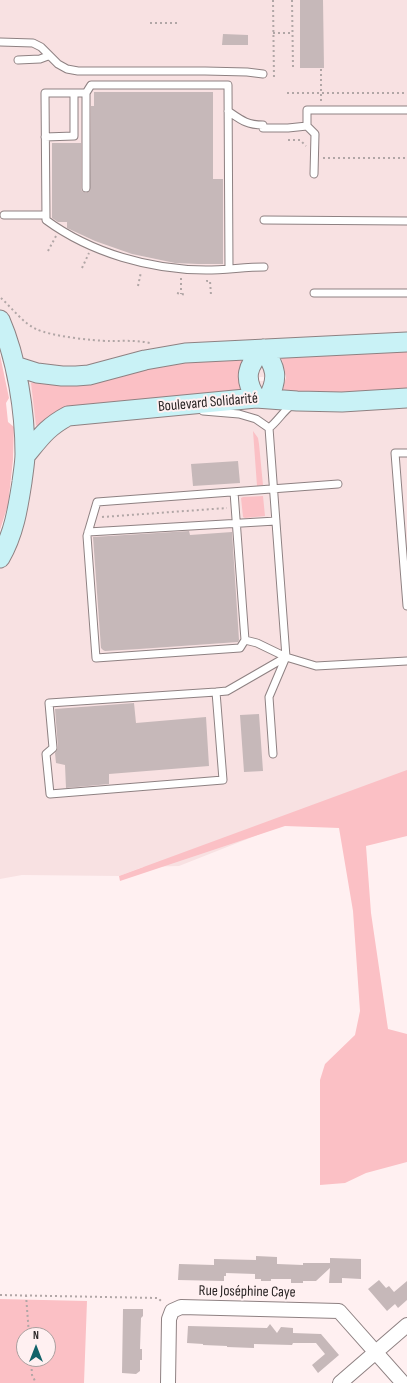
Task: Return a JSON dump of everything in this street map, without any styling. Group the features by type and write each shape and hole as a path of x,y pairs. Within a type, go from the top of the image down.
{"main road":[{"path":"0,320 15,366 24,427 26,456 16,517 11,535 0,558"},
{"path":"15,366 37,373 76,376 145,360 185,353 407,342"},
{"path":"263,349 274,369 275,379 274,386 262,398 250,388 248,372 253,360 263,349"},
{"name":"Boulevard Solidarité","path":"26,456 41,436 54,423 68,416 262,398 297,401 342,402 407,398"}],"street":[{"name":"Rue Joséphine Caye","path":"172,1311 181,1307 339,1311 403,1383"},
{"path":"168,1383 169,1319 172,1311"},
{"path":"340,1383 407,1325"}],"lane":[{"path":"0,42 33,43 58,64 67,69 78,71 205,71 263,74"},
{"path":"18,60 40,59 48,56"},
{"path":"86,188 86,93 91,85 228,85 230,269"},
{"path":"86,93 45,93 46,220 60,230 92,246 143,264 192,270 264,268"},
{"path":"45,137 74,136 74,93"},
{"path":"314,174 315,134 307,126 307,110 407,110"},
{"path":"228,111 248,124 263,127 288,128 307,126"},
{"path":"4,215 46,215"},
{"path":"264,220 407,221"},
{"path":"314,293 407,293"},
{"path":"269,428 278,420 283,412 297,401"},
{"path":"173,406 239,414 256,419 269,428"},
{"path":"269,428 286,657 269,697 274,754"},
{"path":"407,453 395,454 407,606"},
{"path":"234,492 246,640 240,648 96,658 87,536 97,502 338,484"},
{"path":"88,532 276,521"},
{"path":"246,640 257,643 286,657 316,666 407,661"},
{"path":"216,692 223,780 50,794 46,754 53,748 49,703 227,691 286,657"}],"path":[{"path":"274,0 274,78"},
{"path":"292,0 292,66"},
{"path":"150,23 178,23"},
{"path":"274,32 292,32"},
{"path":"321,68 321,110"},
{"path":"287,93 407,93"},
{"path":"288,140 300,140 320,158 407,158"},
{"path":"48,251 60,230"},
{"path":"177,293 186,295"},
{"path":"1,298 28,324 36,329 60,335 109,341 125,340 153,344"},
{"path":"92,518 235,508"},
{"path":"0,1295 158,1298 172,1311"},
{"path":"26,1295 28,1327"},
{"path":"32,1367 32,1375 36,1383"}],"shaded area":[{"path":"0,0 407,0 407,363 53,397 407,370 407,776 179,866 143,867 119,876 22,875 0,879 0,558 25,456 0,320"},
{"path":"407,350 407,392 282,394 286,377 281,355"},
{"path":"0,355 9,398 6,403 8,422 14,427 13,460 8,505 0,530"},
{"path":"247,357 244,394 40,428 36,425 31,383 183,361"},
{"path":"253,431 258,438 263,485 257,486"},
{"path":"263,496 265,516 243,517 241,498"},
{"path":"407,770 407,836 366,846 371,913 388,1029 407,1034 407,1162 366,1173 345,1183 320,1185 320,1080 325,1064 355,1035 360,1011 353,911 339,828 285,826 120,881 119,876"},
{"path":"0,1299 87,1301 84,1383 0,1383"}],"building":[{"path":"300,0 323,0 324,68 300,68"},
{"path":"223,34 248,35 248,45 222,45"},
{"path":"94,92 213,92 213,179 223,179 223,264 175,263 132,254 95,241 67,228 67,222 58,222 52,218 52,143 81,143 81,188 82,191 86,193 90,190 91,106 94,106"},
{"path":"238,461 240,483 193,486 191,464"},
{"path":"189,531 190,535 232,532 238,642 103,650 101,648 93,537"},
{"path":"134,703 136,723 206,717 209,766 109,774 109,784 66,788 65,765 56,763 55,753 58,748 55,709"},
{"path":"259,714 263,771 244,772 240,715"},
{"path":"256,1256 277,1257 277,1264 303,1265 303,1263 330,1263 330,1258 361,1259 361,1279 342,1278 342,1283 329,1283 330,1268 316,1281 303,1281 303,1283 291,1283 291,1279 271,1279 271,1281 261,1281 261,1279 255,1279 255,1274 226,1273 226,1276 224,1276 224,1281 178,1280 179,1264 214,1265 214,1259 256,1260"},
{"path":"379,1280 386,1288 389,1286 394,1292 407,1281 407,1300 398,1308 395,1304 387,1311 368,1289"},
{"path":"123,1309 143,1309 143,1316 141,1318 140,1349 142,1349 142,1360 140,1360 140,1371 136,1374 122,1373"},
{"path":"270,1324 277,1333 281,1327 293,1328 293,1333 321,1334 339,1355 318,1373 312,1365 325,1354 316,1343 293,1343 292,1345 254,1344 254,1348 187,1343 188,1326 267,1328"}]}
